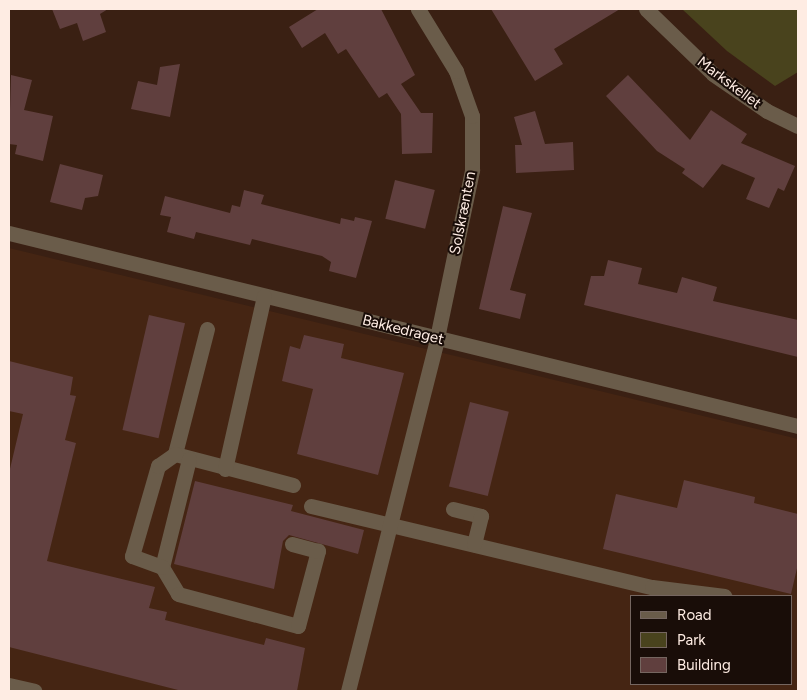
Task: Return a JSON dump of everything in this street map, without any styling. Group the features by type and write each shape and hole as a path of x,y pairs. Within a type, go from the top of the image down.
{"street":[{"name":"Solskrænten","path":"348,691 389,524 438,338 472,170 472,116 456,71 418,9"},
{"name":"Markskellet","path":"646,9 712,74 767,111 798,126"},
{"name":"Bakkedraget","path":"9,234 798,426"},
{"path":"225,469 264,296"},
{"path":"162,567 207,329"},
{"path":"292,544 318,551 298,626 178,594 162,567 132,556 158,466 182,457 293,485"},
{"path":"311,506 652,587 716,595"},
{"path":"453,509 481,516 474,544"},
{"path":"9,685 34,691"}],"shaded area":[{"path":"9,248 798,439 798,691 9,691"}],"green space":[{"path":"682,9 798,9 798,72 775,86 727,51"}],"building":[{"path":"52,9 108,9 100,14 106,32 83,41 77,23 60,29"},
{"path":"318,9 381,9 415,75 401,84 421,113 433,113 432,153 402,154 401,114 387,93 379,98 346,49 338,54 325,33 302,48 289,27"},
{"path":"491,9 620,9 554,49 563,64 535,81"},
{"path":"180,64 170,117 131,109 138,81 157,85 160,67"},
{"path":"11,75 32,80 24,110 53,116 43,161 15,154 17,145 9,144"},
{"path":"628,75 690,140 711,110 747,134 741,143 795,166 784,191 778,188 769,208 746,199 755,178 722,164 703,188 682,173 685,169 657,151 606,96"},
{"path":"535,111 545,144 573,142 574,170 516,173 515,145 522,145 514,117"},
{"path":"60,164 103,175 98,196 85,198 82,210 50,202"},
{"path":"395,180 435,190 425,229 385,219"},
{"path":"244,190 264,195 261,204 340,224 341,218 354,221 355,217 372,221 356,278 329,271 331,262 322,256 252,239 250,245 196,232 194,239 167,232 171,217 160,215 165,196 230,213 232,205 240,207"},
{"path":"503,206 532,213 510,290 526,294 520,319 479,309"},
{"path":"608,260 642,268 638,284 677,293 682,277 717,287 713,301 798,320 798,357 584,305 591,276 604,276"},
{"path":"149,315 185,323 159,438 122,430"},
{"path":"304,335 344,344 341,358 404,373 378,475 297,454 313,389 282,381 290,346 300,349"},
{"path":"9,361 73,377 70,395 76,396 65,440 76,443 47,561 155,587 149,608 167,612 165,620 264,645 266,638 305,648 297,691 182,691 9,647 9,473 23,414 9,411"},
{"path":"470,402 509,412 488,496 449,486"},
{"path":"684,480 755,497 754,503 798,514 798,564 791,594 603,549 616,494 677,508"},
{"path":"195,481 293,505 291,511 364,530 358,554 289,535 283,541 274,589 174,564"}]}
